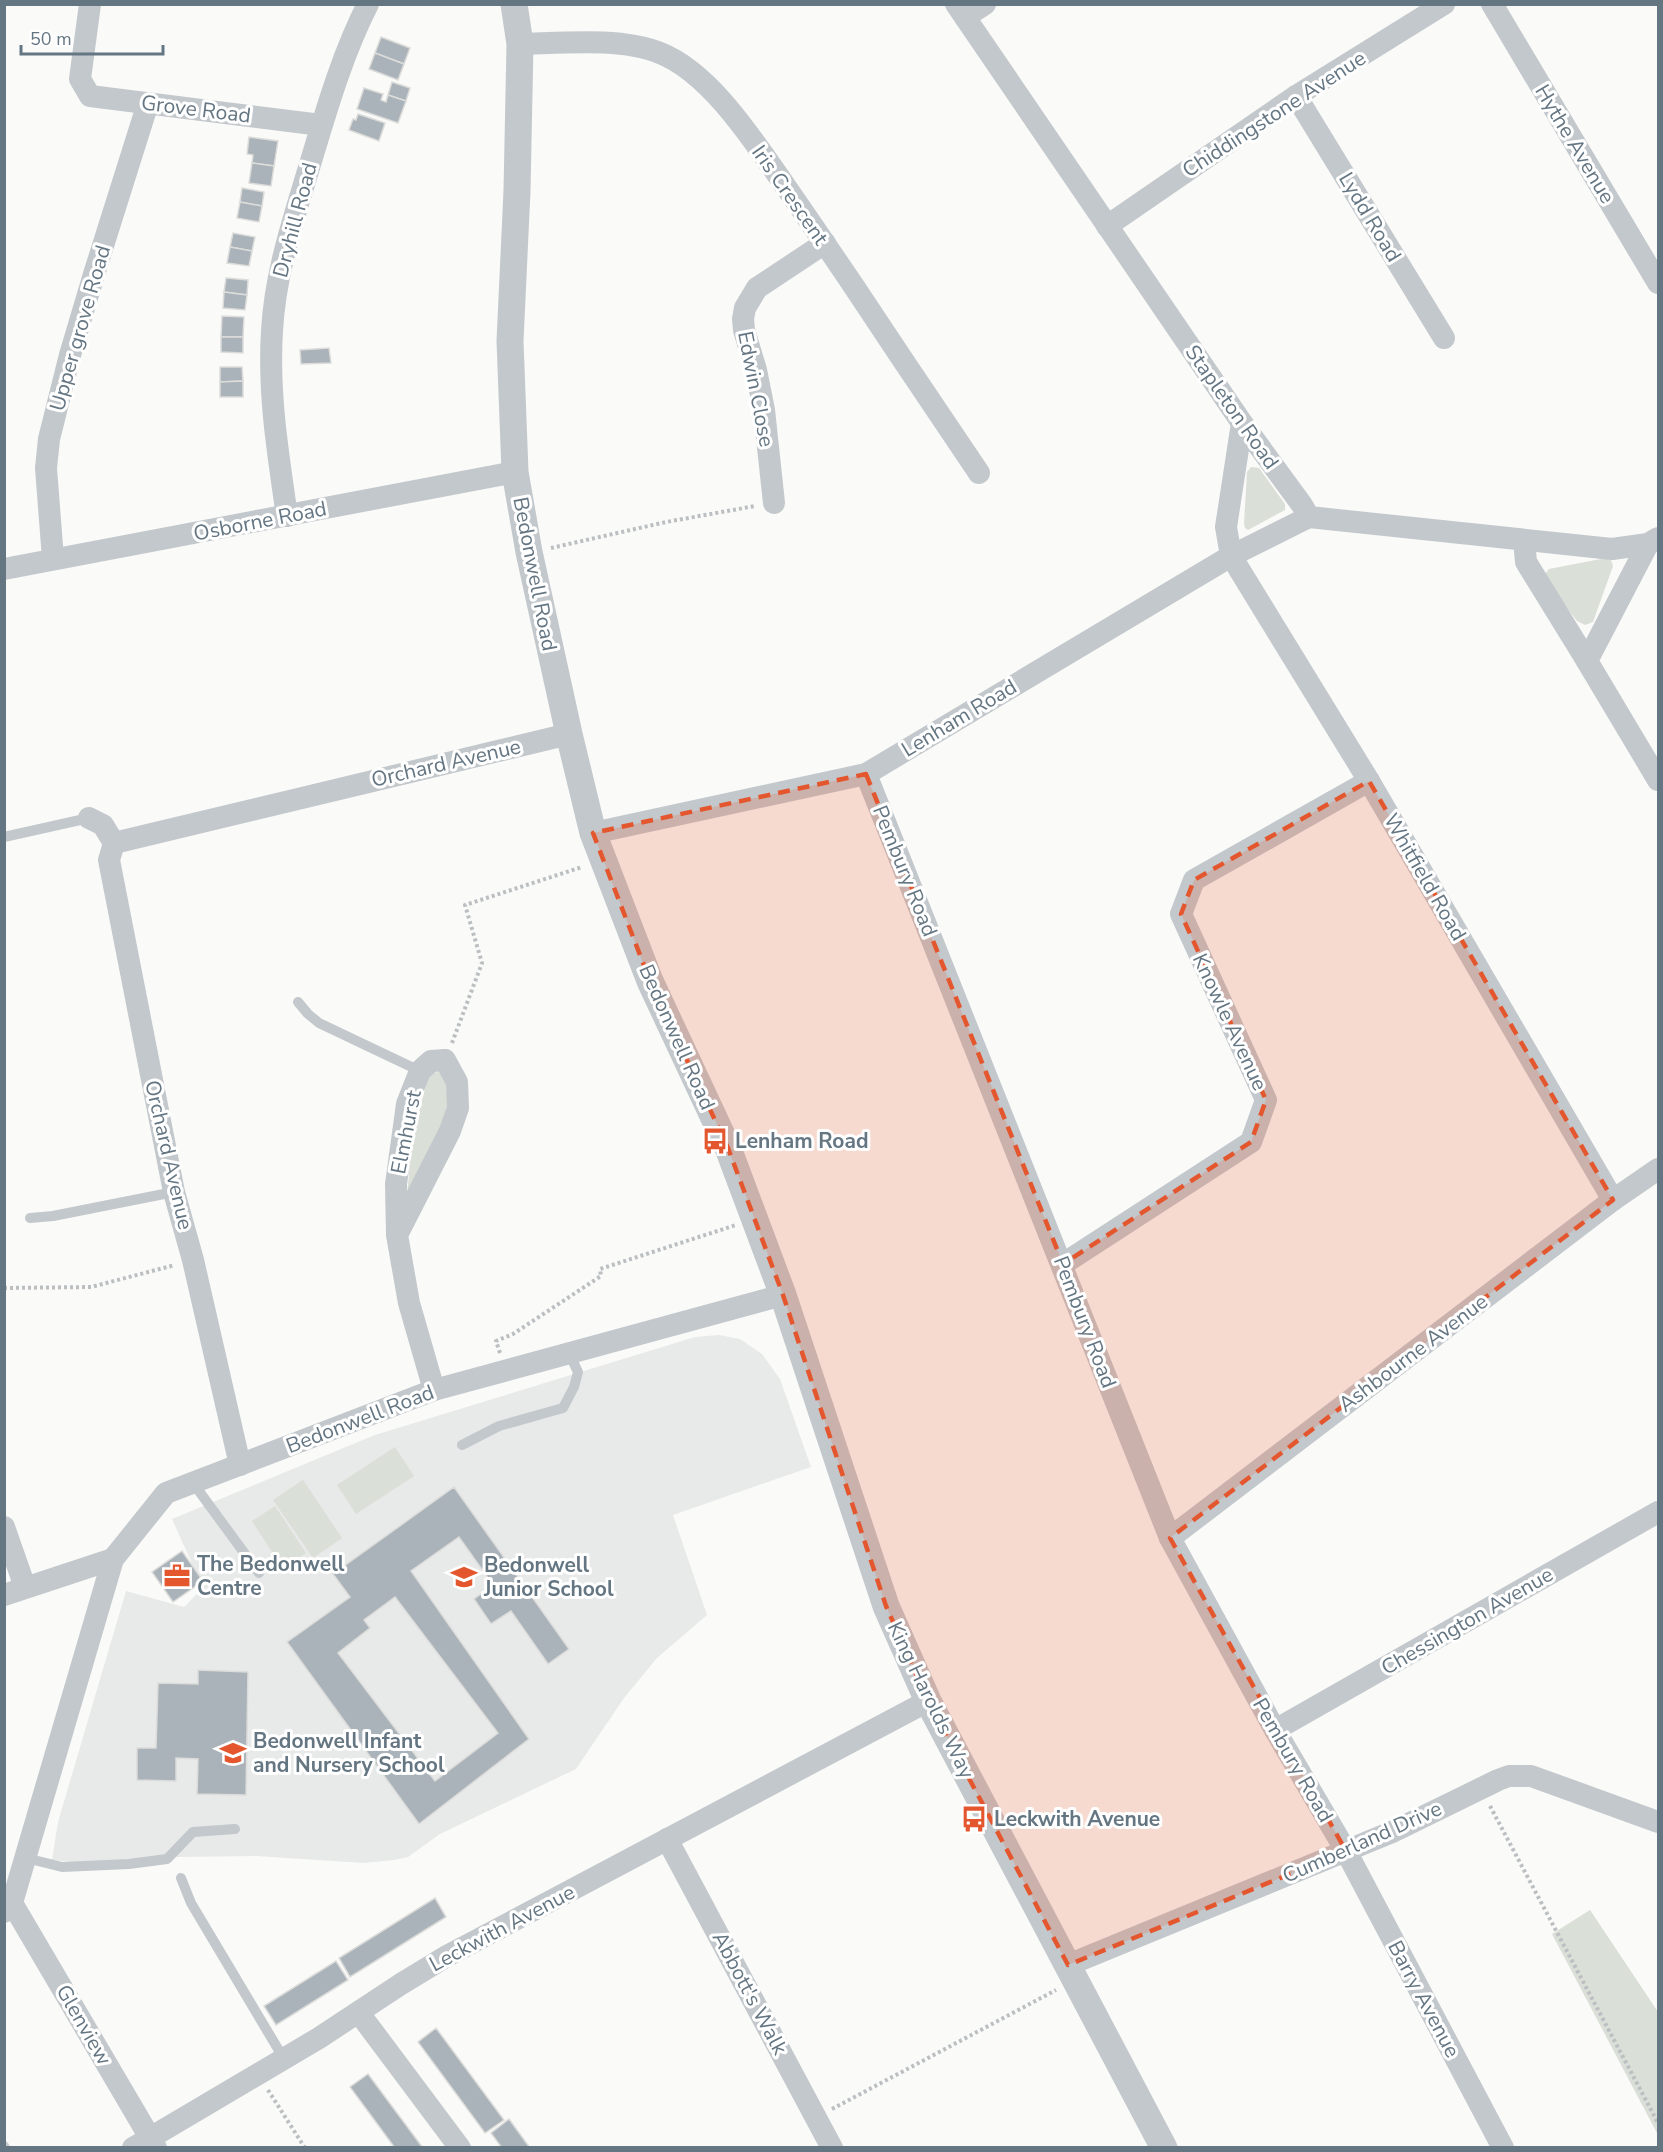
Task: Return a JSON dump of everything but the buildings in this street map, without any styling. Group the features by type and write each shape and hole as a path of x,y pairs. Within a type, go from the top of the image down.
{"street":[{"name":"Grove Road","path":"90,4 80,79 90,96 321,125"},
{"name":"Dryhill Road","path":"287,516 272,406 272,330 281,262 321,125 353,34 368,4"},
{"name":"Bedonwell Road","path":"8,1908 26,1858 113,1559 166,1493 434,1390 783,1295 728,1148 650,981 593,833 529,552 515,472 510,341 517,191 520,44 513,4"},
{"path":"961,11 985,4"},
{"name":"Chiddingstone Avenue","path":"1107,226 1296,96 1444,4"},
{"name":"Hythe Avenue","path":"1492,4 1659,283"},
{"name":"Stapleton Road","path":"961,11 1242,423 1309,517"},
{"name":"Iris Crescent","path":"520,44 631,45 668,57 700,79 720,98 767,160 979,473"},
{"name":"Lydd Road","path":"1296,96 1443,338"},
{"name":"Upper grove Road","path":"53,558 46,468 49,439 70,355 148,103"},
{"name":"Edwin Close","path":"774,503 764,410 744,330 745,308 757,288 825,243"},
{"path":"1231,556 1226,528 1242,423"},
{"name":"Osborne Road","path":"4,569 515,472"},
{"path":"1309,517 1612,549 1653,541"},
{"name":"Lenham Road","path":"593,833 866,774 1231,556 1309,517"},
{"path":"1524,540 1526,562 1659,780"},
{"path":"1587,661 1653,541"},
{"name":"Whitfield Road","path":"1231,556 1369,781 1613,1200"},
{"name":"Orchard Avenue","path":"240,1465 194,1260 174,1192 109,860 114,843 569,734"},
{"name":"Pembury Road","path":"866,774 1170,1538 1275,1730 1346,1851"},
{"name":"Knowle Avenue","path":"1062,1264 1251,1142 1266,1100 1181,914 1194,880 1369,781"},
{"path":"89,818 103,825 114,843"},
{"name":"Elmhurst","path":"397,1235 450,1131 458,1108 458,1082 445,1060 431,1061 420,1071 407,1104 396,1184 397,1235 409,1304 434,1390"},
{"name":"Ashbourne Avenue","path":"1170,1538 1613,1200 1659,1169"},
{"name":"King Harolds Way","path":"783,1295 886,1606 928,1701 1164,2148"},
{"name":"Chessington Avenue","path":"1275,1730 1659,1512"},
{"path":"4,1527 15,1591 113,1559"},
{"name":"Leckwith Avenue","path":"146,2144 447,1956 928,1701"},
{"name":"Cumberland Drive","path":"1072,1973 1392,1832 1498,1780 1519,1775 1531,1776 1659,1822"},
{"name":"Abbott's Walk","path":"667,1839 832,2148"},
{"name":"Barry Avenue","path":"1346,1851 1503,2148"},
{"name":"Glenview","path":"8,1908 146,2144"},
{"path":"359,2013 460,2148"}],"lane":[{"path":"4,837 89,818"},
{"path":"298,1002 319,1023 420,1071"},
{"path":"30,1218 53,1216 174,1192"},
{"path":"462,1445 499,1426 562,1408 574,1387 578,1372 569,1353"},
{"path":"193,1483 259,1572"},
{"path":"26,1858 62,1867 129,1864 166,1858 193,1832 235,1829"},
{"path":"181,1878 191,1903 284,2059"}],"path":[{"path":"529,552 666,522 774,503"},
{"path":"445,1060 483,963 465,905 603,861"},
{"path":"506,1371 496,1341 513,1334 601,1276 600,1269 754,1220"},
{"path":"4,1288 91,1287 194,1260"},
{"path":"1490,1805 1659,2123"},
{"path":"816,2117 1072,1973"},
{"path":"258,2074 305,2148"}],"highlighted area":[{"path":"866,774 1063,1264 1251,1142 1266,1100 1181,914 1194,880 1369,781 1613,1200 1170,1538 1346,1851 1068,1965 928,1701 886,1606 783,1295 728,1148 650,981 593,833"}],"shaded area":[{"path":"1251,467 1259,468 1285,504 1285,510 1248,530 1244,524 1247,472"},
{"path":"1606,558 1611,560 1613,566 1593,622 1585,625 1577,621 1545,580 1545,574 1549,569"},
{"path":"438,1072 444,1075 452,1102 407,1200 411,1154 420,1108 428,1078"},
{"name":"Bedonwell Junior School","path":"719,1335 740,1339 762,1354 780,1379 811,1467 673,1515 707,1615 657,1658 624,1698 576,1769 440,1834 408,1857 394,1860 364,1863 256,1856 177,1857 121,1867 52,1860 58,1822 126,1591 184,1607 203,1588 172,1519 375,1435 695,1337"},
{"path":"395,1447 414,1476 356,1514 337,1485"},
{"path":"303,1480 342,1538 313,1558 273,1500"},
{"path":"275,1506 306,1553 283,1569 252,1521"},
{"path":"1590,1910 1658,2012 1658,2135 1552,1934"}],"place":[{"name":"Lenham Road","path":"715,1141"},
{"name":"The Bedonwell Centre","path":"177,1576"},
{"name":"Bedonwell Junior School","path":"464,1577"},
{"name":"Bedonwell Infant and Nursery School","path":"233,1753"},
{"name":"Leckwith Avenue","path":"974,1819"}]}
